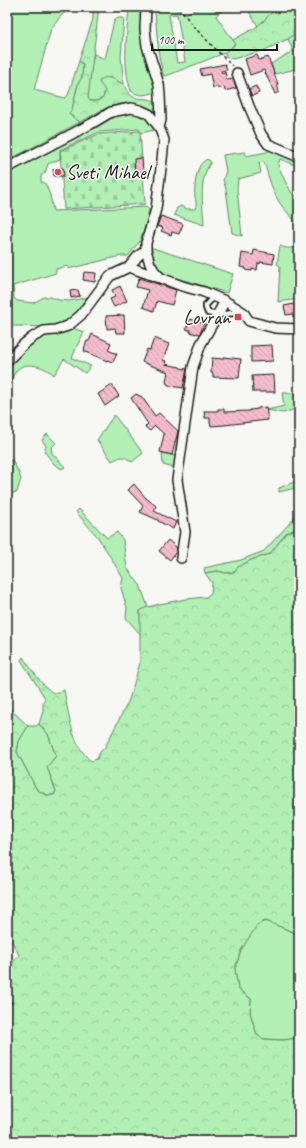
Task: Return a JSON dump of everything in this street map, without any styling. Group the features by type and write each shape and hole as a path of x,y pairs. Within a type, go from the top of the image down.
{"street":[{"path":"146,7 145,29 147,46 159,84 161,120 159,127"},
{"path":"237,73 261,134 268,144 299,157"},
{"path":"7,168 92,124 111,112 131,108 149,114 159,127 164,140 156,209 146,243 146,250 150,264 161,278"},
{"path":"7,361 33,337 44,331 55,330 68,326 81,315 110,276 129,267 138,256 146,250"},
{"path":"129,267 214,296 244,312 249,321 275,328 299,328"},
{"path":"181,558 185,532 177,480 193,367 201,344 225,301"}],"lane":[{"path":"214,296 206,305 208,313 217,315 244,312"}],"path":[{"path":"179,7 193,26 230,63 237,73"}],"green space":[{"path":"7,7 71,7 60,17 51,29 34,90 65,98 68,95 79,61 83,64 82,77 78,84 72,109 69,114 80,122 7,161"},
{"path":"93,7 99,7 88,98 90,101 97,101 103,98 105,91 99,81 105,78 111,78 124,84 131,96 135,98 149,99 159,104 157,110 151,110 136,104 121,104 100,111 80,122 69,114 72,109 78,84 82,77 83,64 79,61 93,19"},
{"path":"129,7 143,7 156,92 149,94 140,95 134,93 131,91 128,81 126,49"},
{"path":"156,7 176,7 179,11 185,14 201,7 225,7 225,9 216,16 235,43 227,52 166,76 163,75 159,56 155,12","holes":["177,14 185,62 177,63 169,15"]},
{"path":"246,7 277,7 258,26"},
{"path":"277,7 299,7 299,29 288,39 265,50 233,59 227,57 224,53 233,47 235,43 233,40 258,26"},
{"path":"116,18 124,18 121,57 124,84 110,77 103,87 105,91 103,98 97,101 89,101 90,71 94,54 105,59"},
{"path":"299,29 299,78 296,69 275,74 271,64 293,51 288,39"},
{"path":"119,112 138,112 147,117 159,129 140,133 139,129 99,132 60,150 60,159 48,164 45,173 41,176 41,182 45,183 50,195 53,211 146,207 149,210 140,241 128,256 121,256 68,269 68,266 56,269 56,273 13,286 14,298 17,301 33,303 44,297 51,297 59,300 70,301 88,297 82,303 84,305 70,318 54,327 7,326 7,170"},
{"path":"140,131 145,204 64,209 60,151 99,134"},
{"path":"272,149 299,160 299,167 280,159 278,165 293,195 299,197 299,225 286,211 276,196 264,162 259,163 261,173 238,179 237,189 242,236 232,233 226,189 223,180 226,171 223,155 245,152 246,156 267,152"},
{"path":"207,159 211,162 204,177 202,192 204,225 174,215 177,208 181,206 187,209 195,209 195,189 198,169"},
{"path":"299,245 299,299 278,302 280,266 277,264 280,246 290,248"},
{"path":"150,247 233,274 227,293 167,275 159,269 155,263"},
{"path":"69,327 84,332 72,358 91,366 85,373 64,359 54,375 41,367 25,365 15,372 7,386 7,365 32,340"},
{"path":"282,393 299,393 299,408 283,413 267,410 284,406"},
{"path":"114,415 143,453 132,462 122,457 112,461 97,440"},
{"path":"47,434 56,443 51,448 52,453 65,467 62,469 54,464 44,451 46,446 42,440"},
{"path":"162,453 176,456 174,468 163,465"},
{"path":"12,460 21,479 17,492 7,495 7,462"},
{"path":"299,480 299,487 279,492 279,488"},
{"path":"79,509 107,538 117,532 123,540 127,568 140,585 148,607 140,611 141,635 126,618 127,608 121,588 123,578 97,536 76,512"},
{"path":"299,513 299,525 294,530 286,533 270,554 251,560 235,572 226,573 217,571 205,573 204,568 241,560 264,551"},
{"path":"299,525 299,937 293,932 266,921 258,924 241,950 235,969 238,989 251,999 250,1013 257,1035 263,1039 284,1040 296,1038 299,1026 299,1141 7,1141 7,970 19,955 7,932 7,706 28,726 19,741 17,752 37,790 47,795 54,795 56,791 47,767 56,756 48,734 39,724 45,698 21,660 23,657 40,681 52,692 56,693 64,690 69,719 75,738 84,754 91,761 97,759 100,752 105,747 129,700 140,663 140,611 159,604 206,597 211,593 212,583 205,573 217,571 226,573 235,572 238,567 251,560 270,554 286,533 294,530"},
{"path":"39,724 48,734 56,756 47,767 56,791 54,795 47,795 37,790 17,752 19,741 28,726 36,726"},
{"path":"266,921 293,932 299,937 299,1026 296,1038 284,1040 263,1039 257,1035 250,1013 251,999 238,989 235,969 241,950 257,924"}],"building":[{"path":"257,55 259,60 268,57 278,84 279,92 275,94 264,70 250,75 245,59"},
{"path":"225,64 227,70 221,71 222,73 225,72 227,80 233,79 236,88 225,91 224,87 218,89 217,86 213,88 210,74 202,76 200,69"},
{"path":"256,86 259,93 252,96 249,89"},
{"path":"142,158 143,172 135,172 134,159"},
{"name":"Sveti Mihael","path":"63,168 64,176 54,176 53,169"},
{"path":"161,216 183,224 179,234 172,232 171,235 161,231 163,228 157,226"},
{"path":"254,250 274,254 273,264 260,262 260,264 258,263 257,270 252,269 252,271 245,270 246,268 240,267 242,253 253,255"},
{"path":"84,272 96,273 95,282 83,280"},
{"path":"139,278 176,290 172,305 157,301 154,311 143,307 148,290 136,287"},
{"path":"120,286 127,301 114,307 110,299 115,297 112,290"},
{"path":"78,290 80,296 71,298 70,291"},
{"path":"299,303 299,316 293,317 293,314 286,315 284,306"},
{"path":"124,315 125,333 116,333 115,328 107,329 106,316"},
{"path":"190,319 204,323 200,334 190,332 190,330 186,329"},
{"path":"92,334 111,343 108,350 117,354 113,362 84,351 87,341 89,341"},
{"path":"154,338 169,344 163,360 166,361 165,364 187,369 183,388 167,384 166,381 168,372 142,362 147,349 150,350"},
{"path":"272,345 273,361 251,362 251,346"},
{"path":"223,357 241,359 239,378 213,377 213,373 211,373 212,358 223,359"},
{"path":"274,375 275,392 253,392 252,376"},
{"path":"112,385 119,396 105,406 98,394"},
{"path":"136,394 142,397 155,416 159,413 178,431 172,455 160,452 164,434 155,426 150,431 145,427 148,424 131,398"},
{"path":"266,407 268,420 211,426 210,418 205,418 204,411 218,411 218,409 224,409 224,412 250,411"},
{"path":"134,484 145,497 156,506 154,511 176,522 173,529 140,512 143,506 128,490"},
{"path":"168,540 177,548 170,560 159,551"}],"waterway":[{"path":"7,1008 12,1002"}],"place":[{"name":"Sveti Mihael","path":"58,172"},
{"name":"Lovran","path":"238,317"}]}
